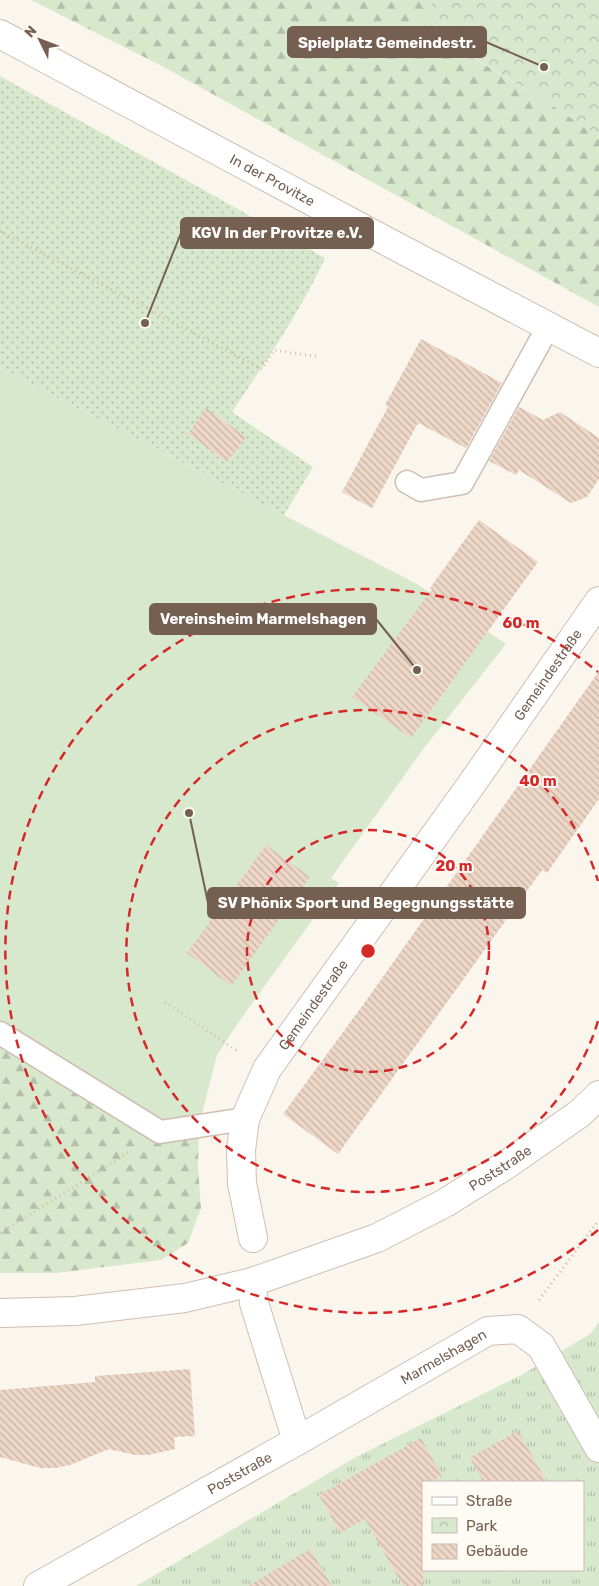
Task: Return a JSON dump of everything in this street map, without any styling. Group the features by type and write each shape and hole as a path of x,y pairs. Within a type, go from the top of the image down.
{"street":[{"name":"In der Provitze","path":"0,34 599,353"},
{"name":"Gemeindestraße","path":"253,1238 242,1183 241,1150 245,1119 267,1069 471,785 599,601"},
{"name":"Poststraße","path":"0,1313 75,1311 176,1299 252,1282 378,1238 445,1203 506,1165 570,1120 599,1095"},
{"path":"252,1282 254,1303 297,1441"},
{"path":"518,1329 541,1346 599,1448"},
{"name":"Marmelshagen","path":"297,1441 488,1331 518,1329"},
{"name":"Poststraße","path":"38,1586 297,1441"}],"lane":[{"path":"407,482 421,490 462,483 548,327"},
{"path":"0,1034 160,1132 245,1119"}],"path":[{"path":"0,231 262,369 274,350 319,357"},
{"path":"165,1002 267,1069"},
{"path":"0,1233 160,1132"},
{"path":"518,1329 599,1220"}],"green space":[{"path":"31,0 434,0 421,26 558,109 599,137 599,307 158,64"},
{"path":"434,0 599,0 599,137 558,109 420,25"},
{"path":"0,76 325,258 293,318 232,412 313,467 284,515 0,368"},
{"path":"0,368 417,584 506,644 424,748 331,878 339,883 217,1055 199,1125 157,1142 0,1045"},
{"path":"0,1045 199,1125 198,1167 201,1208 188,1243 161,1260 56,1273 0,1273"},
{"path":"599,1322 599,1586 136,1586 358,1456 523,1374 590,1334"}],"building":[{"path":"421,339 502,383 466,448 418,423 372,508 342,492 388,407 385,405"},
{"path":"519,407 543,420 560,412 599,438 599,479 587,497 571,503 519,470 516,475 489,461"},
{"path":"206,408 246,437 227,462 188,434"},
{"path":"479,520 538,562 411,738 352,697 432,589 430,588"},
{"path":"599,671 599,799 547,873 542,870 338,1154 283,1114 368,998"},
{"path":"266,845 310,877 231,986 187,953"},
{"path":"190,1369 195,1436 174,1437 175,1449 148,1455 135,1455 109,1449 70,1465 56,1468 40,1468 0,1457 0,1390 95,1382 95,1376"},
{"path":"518,1431 546,1481 482,1481 470,1458"},
{"path":"421,1438 442,1476 432,1481 422,1481 423,1586 403,1586 365,1519 340,1533 319,1495"},
{"path":"310,1549 332,1586 248,1586"}],"place":[{"name":"Spielplatz Gemeindestr.","path":"544,67"},
{"name":"KGV In der Provitze e.V.","path":"145,323"},
{"name":"Vereinsheim Marmelshagen","path":"417,670"},
{"name":"SV Phönix Sport und Begegnungsstätte","path":"189,813"}]}
